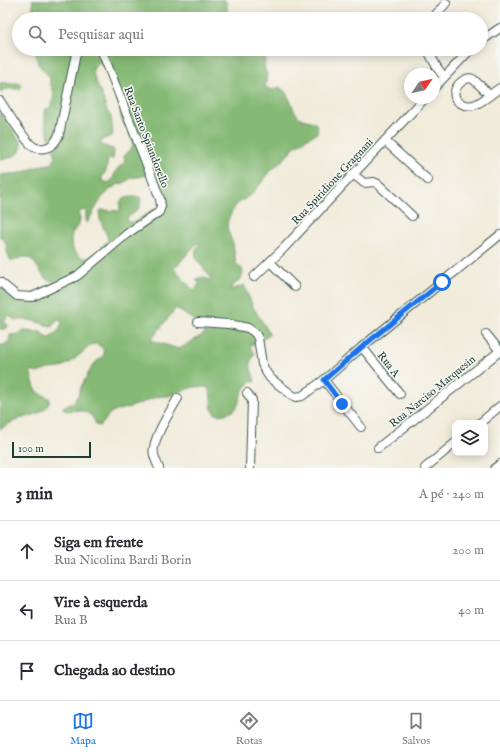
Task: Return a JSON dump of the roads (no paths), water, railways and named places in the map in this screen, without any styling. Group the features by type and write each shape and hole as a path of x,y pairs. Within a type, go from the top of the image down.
{"street":[{"path":"438,12 446,3"},
{"path":"488,37 500,28"},
{"path":"0,101 34,147 49,147 55,143 59,135 76,56"},
{"name":"Rua Santo Spiandorello","path":"0,282 17,296 32,297 77,276 128,233 159,212 161,206 160,199 104,56"},
{"path":"431,56 444,77"},
{"path":"440,81 464,56"},
{"path":"490,95 500,88"},
{"name":"Rua Spiridione Gragnani","path":"254,277 419,104"},
{"path":"385,141 428,180"},
{"path":"353,174 364,183 374,182 378,184 412,216"},
{"path":"198,322 229,324 248,328 255,333 258,338 262,364 270,378 292,395 296,397 302,396 324,380 362,347 500,235"},
{"path":"270,262 295,287"},
{"path":"486,334 500,351"},
{"name":"Rua A","path":"362,347 400,394"},
{"name":"Rua Narciso Marquesin","path":"378,448 500,351"},
{"path":"324,380 362,427"},
{"path":"247,393 252,400 252,446 250,468"},
{"path":"159,468 154,455 154,447 162,426 178,398"},
{"path":"484,420 500,406"},
{"path":"425,468 452,446"},
{"path":"495,468 500,464"}]}
